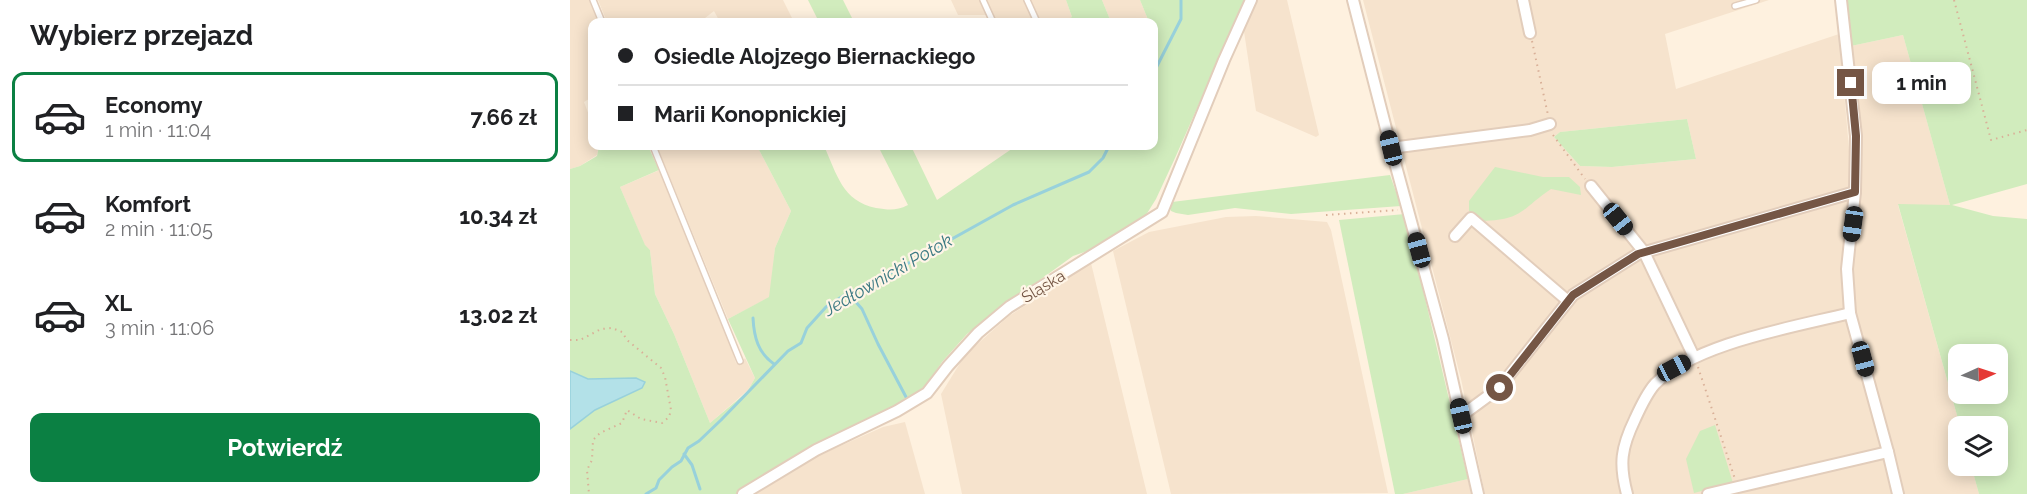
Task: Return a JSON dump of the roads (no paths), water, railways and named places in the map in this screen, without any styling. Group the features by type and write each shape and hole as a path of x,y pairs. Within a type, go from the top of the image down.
{"street":[{"name":"Śląska","path":"746,493 816,450 897,411 927,393 978,333 1009,307 1162,212 1251,0"},
{"path":"1353,0 1443,339 1478,494"},
{"path":"1523,0 1530,33"},
{"path":"1841,0 1856,136 1855,192 1847,269 1850,313 1898,494"},
{"path":"1391,148 1530,130 1550,124"},
{"path":"1591,186 1644,252 1694,357"},
{"path":"1461,416 1500,388 1568,301 1591,283 1638,254 1855,192"},
{"path":"1455,236 1471,218 1568,301"},
{"path":"1628,494 1622,474 1625,440 1653,386 1674,368 1694,357 1760,335 1850,313"},
{"path":"1708,494 1888,452"}],"lane":[{"path":"593,0 600,18"},
{"path":"983,0 991,18"},
{"path":"1027,0 1035,18"},
{"path":"1735,6 1756,0"},
{"path":"655,150 740,361"}],"water":[{"path":"570,371 588,379 636,378 645,382 642,388 595,410 570,429"}],"waterway":[{"name":"Jedłownicki Potok","path":"1158,64 1181,19 1181,0"},
{"name":"Jedłownicki Potok","path":"646,494 656,488 659,480 681,461 688,448 721,420 788,351 801,343 807,328 826,307 846,294 869,285 1013,205 1089,172 1103,158 1107,150"},
{"path":"848,293 862,309 906,397"},
{"path":"753,318 758,344 764,355 774,364"},
{"path":"684,454 692,465 700,489"}]}
